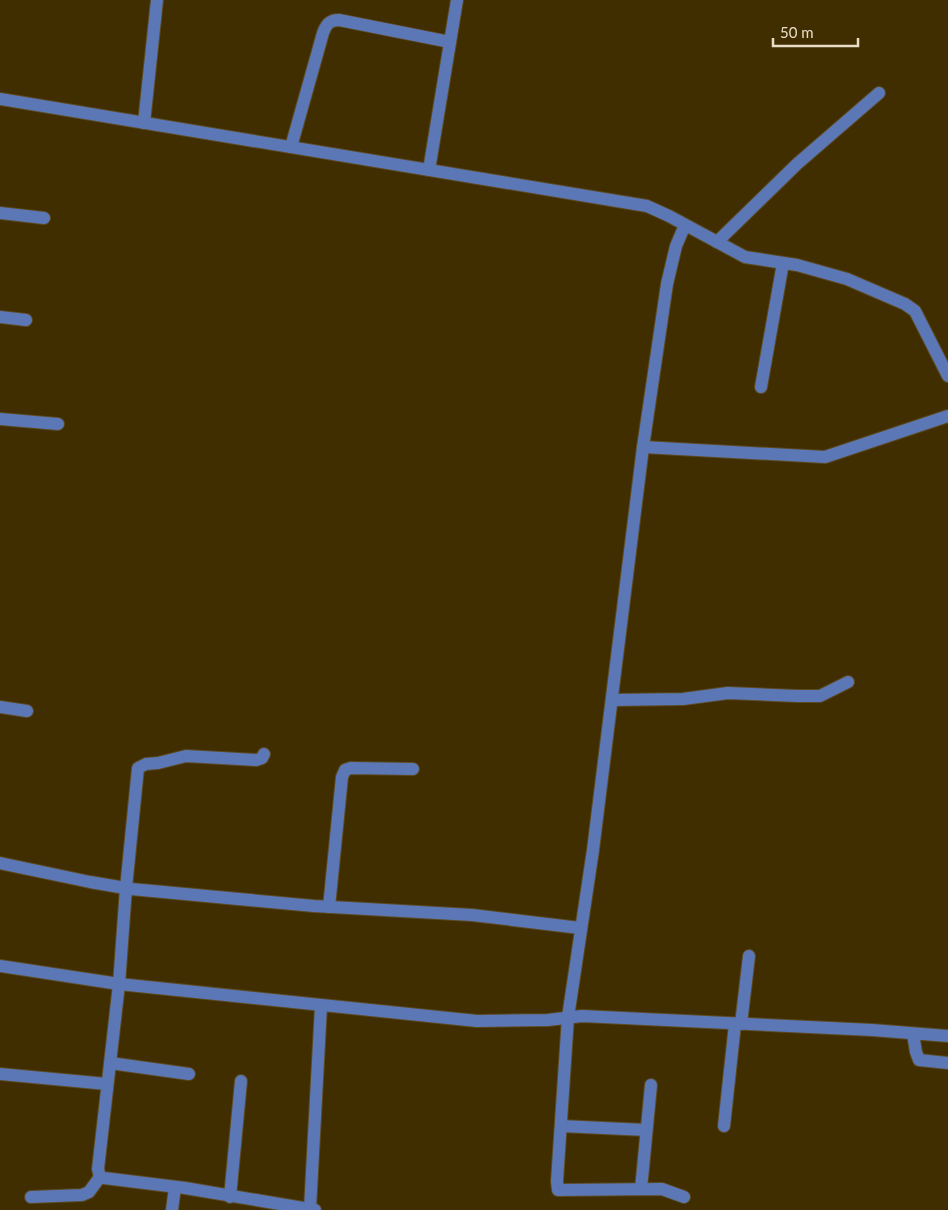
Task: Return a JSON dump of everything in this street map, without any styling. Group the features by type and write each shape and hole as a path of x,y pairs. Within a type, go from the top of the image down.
{"street":[{"path":"144,123 157,0"},
{"path":"428,170 457,0"},
{"path":"291,147 323,33 333,20 450,42"},
{"path":"717,242 796,164 879,93"},
{"path":"0,99 647,206 744,257 797,265 847,279 910,307 915,311 948,376"},
{"path":"0,213 44,218"},
{"path":"684,1197 662,1189 558,1190 557,1181 568,1017 593,850 643,447 667,284 676,246 685,225"},
{"path":"761,388 783,263"},
{"path":"0,316 26,320"},
{"path":"643,447 825,457 948,416"},
{"path":"0,419 58,424"},
{"path":"612,700 682,698 728,693 820,696 848,682"},
{"path":"0,707 27,711"},
{"path":"100,1177 98,1169 119,984 138,768 146,764 186,756 256,760 262,758 264,754"},
{"path":"329,907 342,777 345,770 351,768 413,769"},
{"path":"0,863 126,888 329,907 472,915 580,928"},
{"path":"724,1126 749,956"},
{"path":"0,966 119,984 477,1021 548,1020 568,1017 948,1036"},
{"path":"100,1177 175,1187 313,1210 321,1006"},
{"path":"913,1034 919,1060 948,1063"},
{"path":"110,1063 189,1074"},
{"path":"0,1074 107,1084"},
{"path":"230,1197 241,1081"},
{"path":"641,1189 651,1085"},
{"path":"561,1126 646,1130"},
{"path":"31,1198 82,1195 88,1192 100,1177"},
{"path":"172,1210 175,1187"}]}
